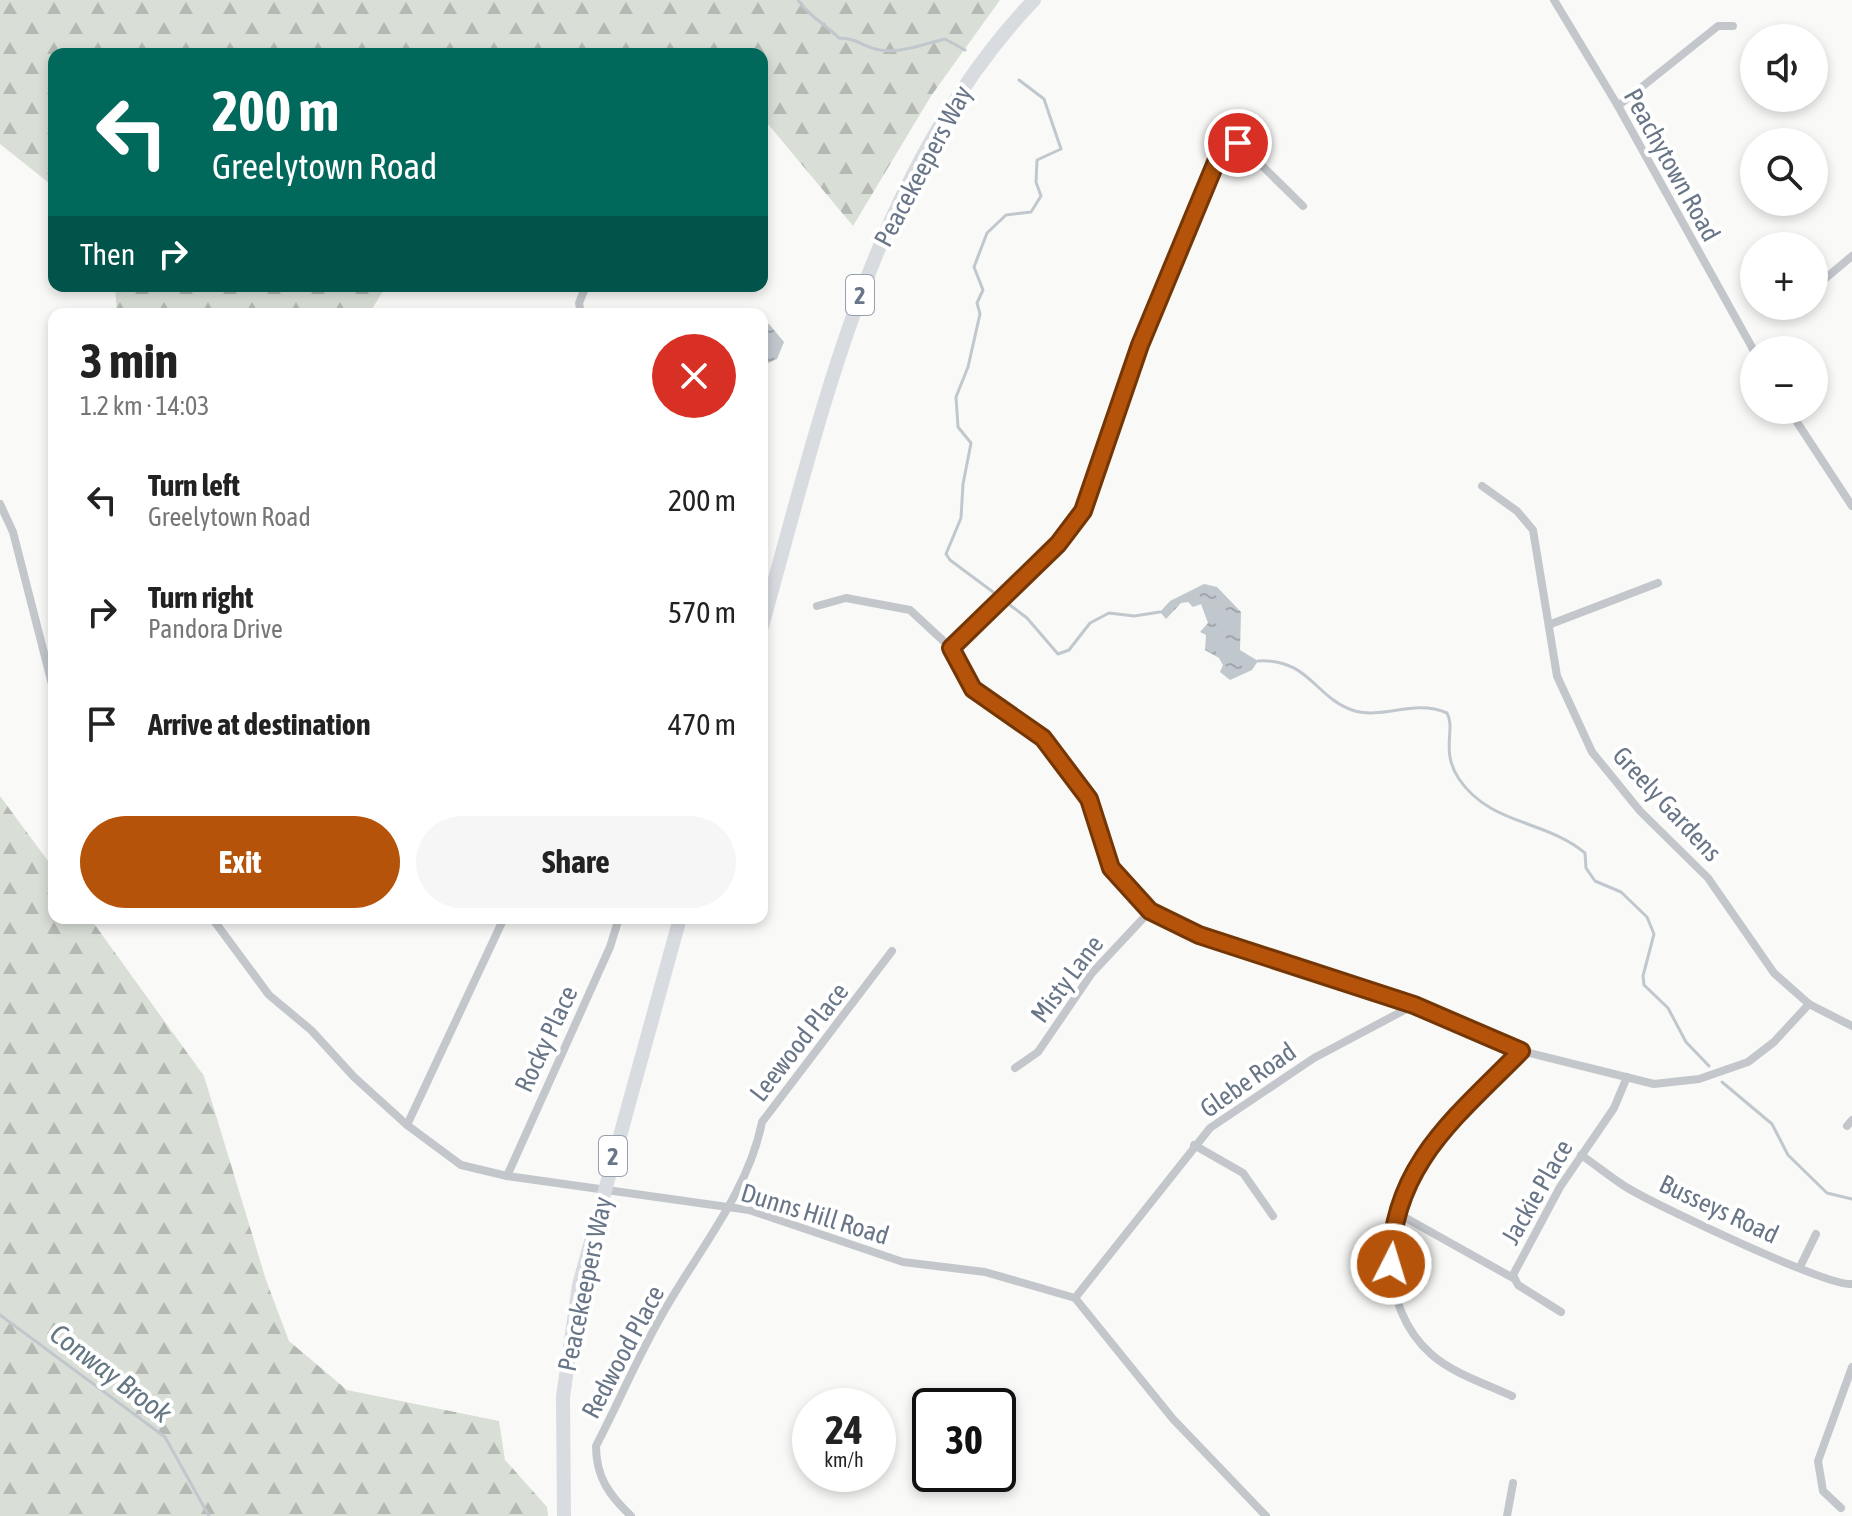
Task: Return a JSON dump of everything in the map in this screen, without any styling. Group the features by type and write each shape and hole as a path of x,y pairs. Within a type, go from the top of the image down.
{"highway":[{"name":"Peacekeepers Way","path":"768,605 835,367 870,270 938,129 964,85 991,48 1034,0"},
{"name":"Peacekeepers Way","path":"564,1516 563,1397 579,1285 678,924"}],"street":[{"name":"Peachytown Road","path":"1554,0 1618,106 1746,336"},
{"path":"1618,106 1718,26 1733,26"},
{"path":"951,648 1058,544 1083,511 1140,345 1223,147 1231,142 1241,145 1303,206"},
{"path":"1828,276 1852,256"},
{"path":"1798,424 1852,506"},
{"name":"Greely Gardens","path":"1482,486 1517,511 1533,530 1551,624 1557,676 1592,752 1640,811 1708,878 1774,973 1809,1004 1852,1026"},
{"path":"0,504 13,532 48,669"},
{"path":"1551,624 1658,583"},
{"path":"817,606 846,598 910,610 951,648 973,689 1043,738 1089,799 1111,868 1150,911 1199,935 1414,1005 1521,1051 1654,1084 1722,1074 1748,1062 1774,1042 1809,1004"},
{"name":"Misty Lane","path":"1015,1068 1038,1052 1092,973 1150,911"},
{"name":"Dunns Hill Road","path":"216,924 265,991 407,1125 461,1165 507,1176 749,1210 903,1262 985,1272 1075,1298"},
{"path":"407,1125 501,924"},
{"name":"Rocky Place","path":"507,1176 610,947 617,924"},
{"name":"Leewood Place","path":"728,1207 757,1145 762,1122 892,951"},
{"name":"Glebe Road","path":"1075,1298 1210,1128 1314,1058 1414,1005"},
{"path":"1512,1396 1444,1363 1416,1336 1398,1302 1391,1255 1397,1213 1415,1165 1431,1143 1521,1051"},
{"name":"Jackie Place","path":"1561,1312 1518,1285 1513,1278 1581,1155 1614,1108 1627,1077"},
{"path":"1194,1145 1243,1173 1273,1216"},
{"name":"Busseys Road","path":"1581,1155 1625,1187 1663,1206 1800,1267 1850,1285"},
{"name":"Redwood Place","path":"631,1516 603,1484 596,1466 596,1446 662,1314 728,1207"},
{"path":"1397,1213 1513,1278"},
{"path":"1800,1267 1816,1234"},
{"path":"1075,1298 1173,1419 1266,1516"},
{"path":"1841,1508 1823,1491 1818,1461 1852,1367"},
{"path":"1507,1516 1513,1483"}],"green space":[{"path":"0,0 1000,0 931,96 853,226 768,124 768,48 48,48 48,182 0,144"},
{"path":"115,292 382,292 373,308 117,308"},
{"path":"0,796 48,861 48,924 94,924 204,1076 266,1280 289,1341 347,1390 499,1421 505,1460 547,1507 548,1516 0,1516"}],"water":[{"path":"768,324 784,342 777,359 768,363"},
{"path":"1204,584 1217,587 1241,612 1240,650 1258,661 1252,670 1230,680 1220,672 1223,665 1219,658 1205,650 1206,635 1200,632 1208,623 1201,604 1193,607 1188,602 1181,603 1166,619 1160,612 1170,601"}],"waterway":[{"path":"798,0 839,38 854,40 875,49 901,50 945,39 965,50"},
{"path":"993,592 946,554 961,518 963,484 971,443 958,427 956,397 968,367 980,314 977,303 983,290 974,267 987,233 1006,215 1031,212 1041,196 1036,182 1037,160 1061,149 1044,99 1019,80"},
{"path":"1006,602 1027,618 1058,654 1069,650 1090,623 1109,613 1134,616 1160,612"},
{"path":"1258,661 1275,662 1301,672 1330,698 1355,711 1377,713 1423,708 1447,713 1453,769 1472,794 1502,814 1570,842 1585,853 1586,868 1595,881 1621,892 1647,917 1654,934 1643,976 1644,985 1668,1008 1686,1042 1709,1066"},
{"path":"1722,1082 1772,1124 1788,1155 1827,1193 1852,1199"},
{"name":"Conway Brook","path":"0,1315 165,1437 209,1516"}],"route":[{"path":"1238,143 1228,143 1221,150 1157,300 1134,360 1099,473 1083,511 1058,544 951,648 973,689 1043,738 1089,799 1111,868 1150,911 1199,935 1414,1005 1521,1051 1431,1143 1415,1165 1397,1213 1391,1264"}]}
